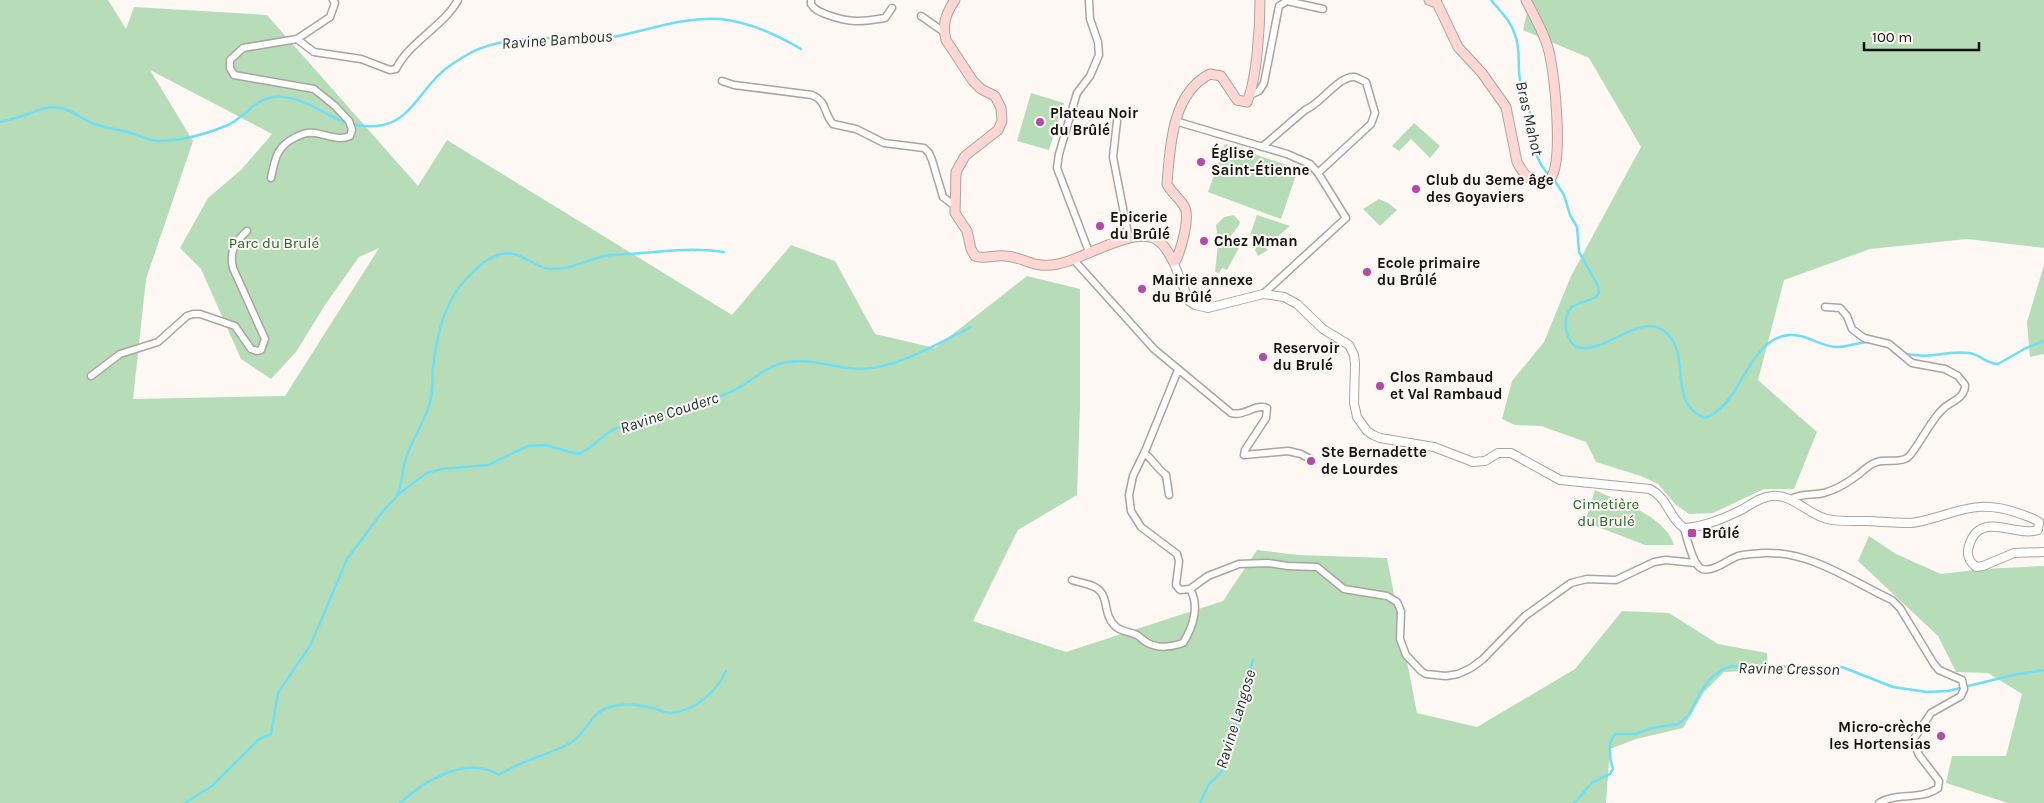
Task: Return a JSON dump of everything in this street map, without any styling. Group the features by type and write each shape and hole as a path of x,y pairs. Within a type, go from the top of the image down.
{"main road":[{"path":"955,0 947,11 944,32 946,40 973,81 981,89 996,96 1002,114 998,130 975,146 960,162 956,172 955,213 967,231 971,249 975,256 985,258 1008,256 1038,266 1060,264 1089,252 1140,236 1155,238 1167,250 1173,261 1176,260 1180,251 1187,219 1185,207 1167,184 1175,121 1192,86 1210,74 1221,76 1237,100 1247,102 1250,95 1259,26 1260,0"},
{"path":"1429,0 1437,3 1458,47 1501,98 1509,118 1517,162 1521,169 1533,180 1540,182 1549,180 1553,175 1556,162 1557,113 1550,55 1546,39 1526,0"}],"street":[{"path":"272,178 275,160 284,143 304,133 314,132 342,139 350,136 352,130 349,121 335,106 314,89 234,75 230,68 230,60 242,48 297,39 312,31 330,17 335,3 333,0"},
{"path":"297,39 314,52 361,59 390,70 396,69 404,56 436,25 458,0"},
{"path":"811,0 811,4 816,10 845,21 860,22 885,18 892,8"},
{"path":"1089,0 1090,18 1098,42 1099,55 1090,76 1077,93 1057,168 1089,252"},
{"path":"1250,95 1259,91 1264,83 1279,6 1287,1 1323,9"},
{"path":"921,16 944,32"},
{"path":"1262,147 1305,110 1313,107 1342,79 1355,77 1366,82 1375,113 1371,124 1318,173"},
{"path":"722,81 734,85 812,95 820,98 828,118 833,124 856,129 884,143 924,148 930,153 943,197 954,206"},
{"path":"1117,120 1113,157 1129,238"},
{"path":"1175,121 1304,160 1318,173 1346,218 1263,294"},
{"path":"91,376 120,354 158,342 187,316 193,314 200,314 235,326 251,349 261,350 265,340 230,258 236,241 247,231"},
{"path":"1073,259 1140,335 1178,370 1231,413 1240,414 1262,406 1267,408 1266,418 1244,450 1244,455 1288,451 1301,454 1310,459"},
{"path":"1173,261 1188,301 1200,308 1216,307 1263,294 1284,297 1297,304 1323,330 1349,345 1354,355 1354,403 1357,417 1367,431 1373,435 1380,438 1440,449 1473,462 1485,461 1498,453 1511,453 1560,480 1650,489 1664,499 1675,520 1684,528 1695,562 1701,569 1709,570 1739,556 1766,553 1792,555 1820,563 1892,600 1900,608 1939,670 1960,679 1964,685 1961,696 1932,713 1913,740 1919,755 1939,781 1938,788 1925,795 1890,799 1879,803"},
{"path":"1791,499 1800,494 1824,493 1848,482 1876,462 1885,460 1898,461 1908,458 1940,412 1947,405 1961,397 1965,391 1965,385 1958,376 1945,369 1912,363 1890,344 1864,338 1852,329 1847,316 1840,308 1825,307"},
{"path":"1178,370 1131,483 1130,495 1131,511 1140,526 1178,554 1179,565 1176,585 1182,591 1190,589 1208,576 1239,564 1268,563 1317,567 1344,590 1387,596 1397,602 1401,611 1400,639 1406,655 1426,674 1446,676 1458,674 1471,668 1483,659 1525,616 1571,583 1586,579 1616,580 1654,562 1666,560 1695,562"},
{"path":"1144,453 1166,475 1168,496"},
{"path":"1684,528 1700,527 1721,519 1762,497 1782,496 1791,499 1818,516 1845,521 1912,523 1976,506 2001,507 2033,517 2039,522 2038,530 2033,532 1998,526 1983,528 1971,540 1968,556 1971,562 1976,566 1983,566 2014,553 2044,552"},
{"path":"1072,580 1095,587 1101,592 1108,616 1117,629 1137,635 1148,643 1161,647 1173,647 1183,643 1189,634 1196,602 1190,589"}],"green space":[{"name":"Parc du Brulé","path":"0,0 108,0 126,29 134,7 267,15 418,186 447,140 732,315 791,245 835,261 875,334 935,348 1027,276 1080,289 1080,406 1077,495 1018,530 973,621 1066,652 1223,601 1257,550 1298,555 1387,558 1417,713 1477,727 1575,669 1622,611 1669,613 1718,644 1767,653 1768,670 1724,672 1704,692 1683,728 1636,739 1610,749 1606,803 0,803","holes":["150,70 272,134 241,170 208,198 180,248 201,269 241,359 271,379 296,352 325,305 359,257 379,248 285,396 133,399 146,279 193,141"]},
{"path":"1530,0 2044,0 2044,248 1967,239 1870,249 1784,280 1758,380 1817,432 1794,489 1764,489 1713,513 1689,514 1675,504 1658,484 1641,476 1596,462 1586,442 1541,426 1515,425 1502,419 1512,381 1544,342 1571,276 1641,147 1589,58 1523,30"},
{"name":"Plateau Noir du Brûlé","path":"1031,93 1064,103 1049,150 1017,141"},
{"path":"1414,123 1440,146 1430,158 1411,139 1399,151 1392,146"},
{"path":"1225,144 1298,169 1281,219 1208,192"},
{"path":"1379,199 1397,210 1380,226 1363,209"},
{"path":"1234,215 1240,222 1225,244 1241,244 1227,270 1222,268 1219,273 1215,272 1218,244 1216,225 1224,217"},
{"path":"1257,215 1290,226 1269,244 1250,235"},
{"path":"1251,244 1261,244 1268,250 1258,256 1256,248"},
{"path":"2044,265 2044,354 2030,357 2027,322"},
{"name":"Cimetière du Brulé","path":"1595,490 1629,505 1652,518 1662,526 1674,545 1645,545 1585,522"},
{"path":"1869,536 1896,554 1941,574 1982,569 2044,566 2044,803 2008,803 1946,783 1952,756 2006,756 2022,694 1988,673 1956,672 1938,636 1858,561"}],"waterway":[{"name":"Bras Mahot","path":"1491,0 1508,21 1515,35 1520,78 1530,111 1535,150 1538,159 1549,175"},
{"name":"Ravine Bambous","path":"0,122 43,108 54,107 69,110 100,126 156,141 182,139 228,125 253,106 266,99 284,97 308,104 330,116 354,125 383,125 399,118 412,107 447,68 481,48 507,41 525,39 586,40 615,37 690,20 720,19 741,23 782,38 801,49"},
{"name":"Bras Mahot","path":"1553,178 1564,195 1570,215 1577,227 1579,252 1598,286 1599,293 1596,297 1575,305 1569,312 1566,331 1571,342 1581,348 1591,347 1645,326 1655,327 1664,331 1673,341 1677,352 1682,390 1686,401 1693,411 1705,418 1717,411 1727,401 1760,351 1771,342 1783,336 1797,335 1835,347 1869,342"},
{"path":"397,495 407,455 430,402 437,341 444,316 463,282 486,261 497,255 508,253 520,256 544,268 559,269 610,255 681,250 724,252"},
{"name":"Ravine Couderc","path":"185,803 212,786 258,740 271,734 278,693 311,644 347,559 383,511 400,493 427,473 442,469 488,465 528,446 545,445 578,454 615,429 640,419 716,398 737,389 779,364 800,361 861,369 875,368 918,354 971,327"},
{"name":"Bras Mahot","path":"1902,353 1926,356 1965,352 1998,364 2026,348 2044,341"},
{"name":"Ravine Langose","path":"1200,803 1209,784 1220,774 1224,766 1253,660"},
{"name":"Ravine Cresson","path":"1574,803 1593,782 1610,774 1613,769 1610,751 1612,738 1615,734 1635,734 1652,728 1678,724 1689,715 1700,693 1711,678 1723,669 1732,666 1842,667 1893,687 1927,692 1948,691 2013,675 2044,670"},
{"path":"400,803 433,779 446,773 473,768 499,775 517,765 563,747 577,738 592,719 607,708 618,705 635,705 671,713 688,709 711,693 726,671"}],"place":[{"name":"Plateau Noir du Brûlé","path":"1040,122"},
{"name":"Église Saint-Étienne","path":"1201,162"},
{"name":"Club du 3eme âge des Goyaviers","path":"1416,189"},
{"name":"Epicerie du Brûlé","path":"1100,226"},
{"name":"Chez Mman","path":"1204,241"},
{"name":"Ecole primaire du Brûlé","path":"1367,272"},
{"name":"Mairie annexe du Brûlé","path":"1142,289"},
{"name":"Reservoir du Brulé","path":"1263,357"},
{"name":"Clos Rambaud et Val Rambaud","path":"1380,386"},
{"name":"Ste Bernadette de Lourdes","path":"1311,461"},
{"name":"Brûlé","path":"1692,533"},
{"name":"Micro-crèche les Hortensias","path":"1941,736"}]}
